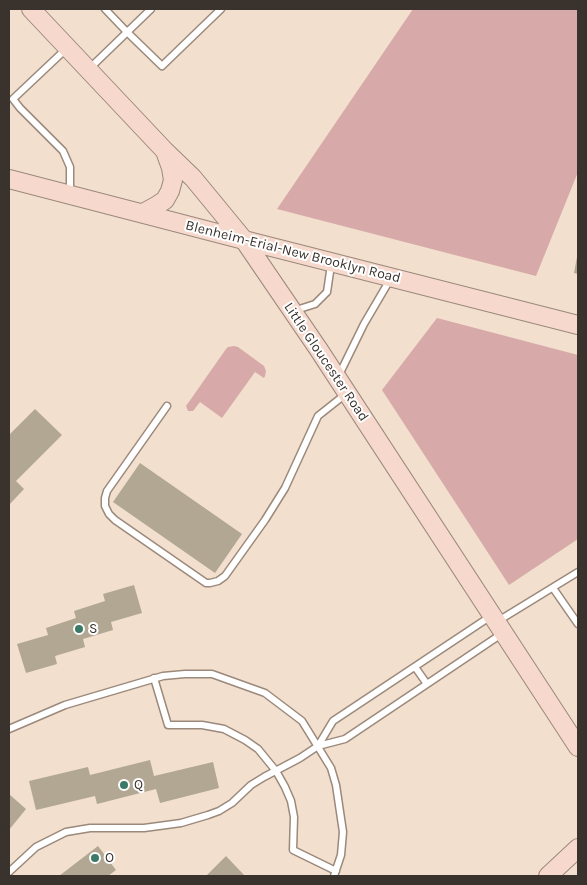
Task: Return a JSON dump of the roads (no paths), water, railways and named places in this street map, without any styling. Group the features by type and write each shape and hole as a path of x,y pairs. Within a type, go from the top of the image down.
{"street":[{"name":"Little Gloucester Road","path":"31,9 165,151 193,178 244,240 498,623 578,748"},
{"path":"143,213 165,200 170,191 173,180 165,151"},
{"name":"Blenheim-Erial-New Brooklyn Road","path":"9,178 578,325"},
{"path":"548,876 578,848"}],"lane":[{"path":"105,9 162,66 221,9"},
{"path":"88,70 151,9"},
{"path":"68,48 11,100 62,151 70,167 70,194"},
{"path":"292,311 315,304 327,292 331,262"},
{"path":"167,406 107,491 105,506 115,520 206,583 212,583 226,575 285,488 318,416 342,386 364,324 392,278"},
{"path":"318,746 333,722 415,667 498,623 578,572"},
{"path":"553,588 578,624"},
{"path":"9,872 36,847 66,832 90,828 144,828 181,823 219,811 264,777 318,746 345,739 427,684 498,623"},
{"path":"415,667 427,684"},
{"path":"9,728 65,705 154,678 163,676 212,674 264,693 302,720 330,768 336,786 343,832 341,855 335,874 293,850 294,817 291,801 276,771 258,749 224,729 202,724 168,725 154,678"}],"place":[{"name":"S","path":"79,629"},
{"name":"Q","path":"124,785"},
{"name":"O","path":"95,858"}]}
